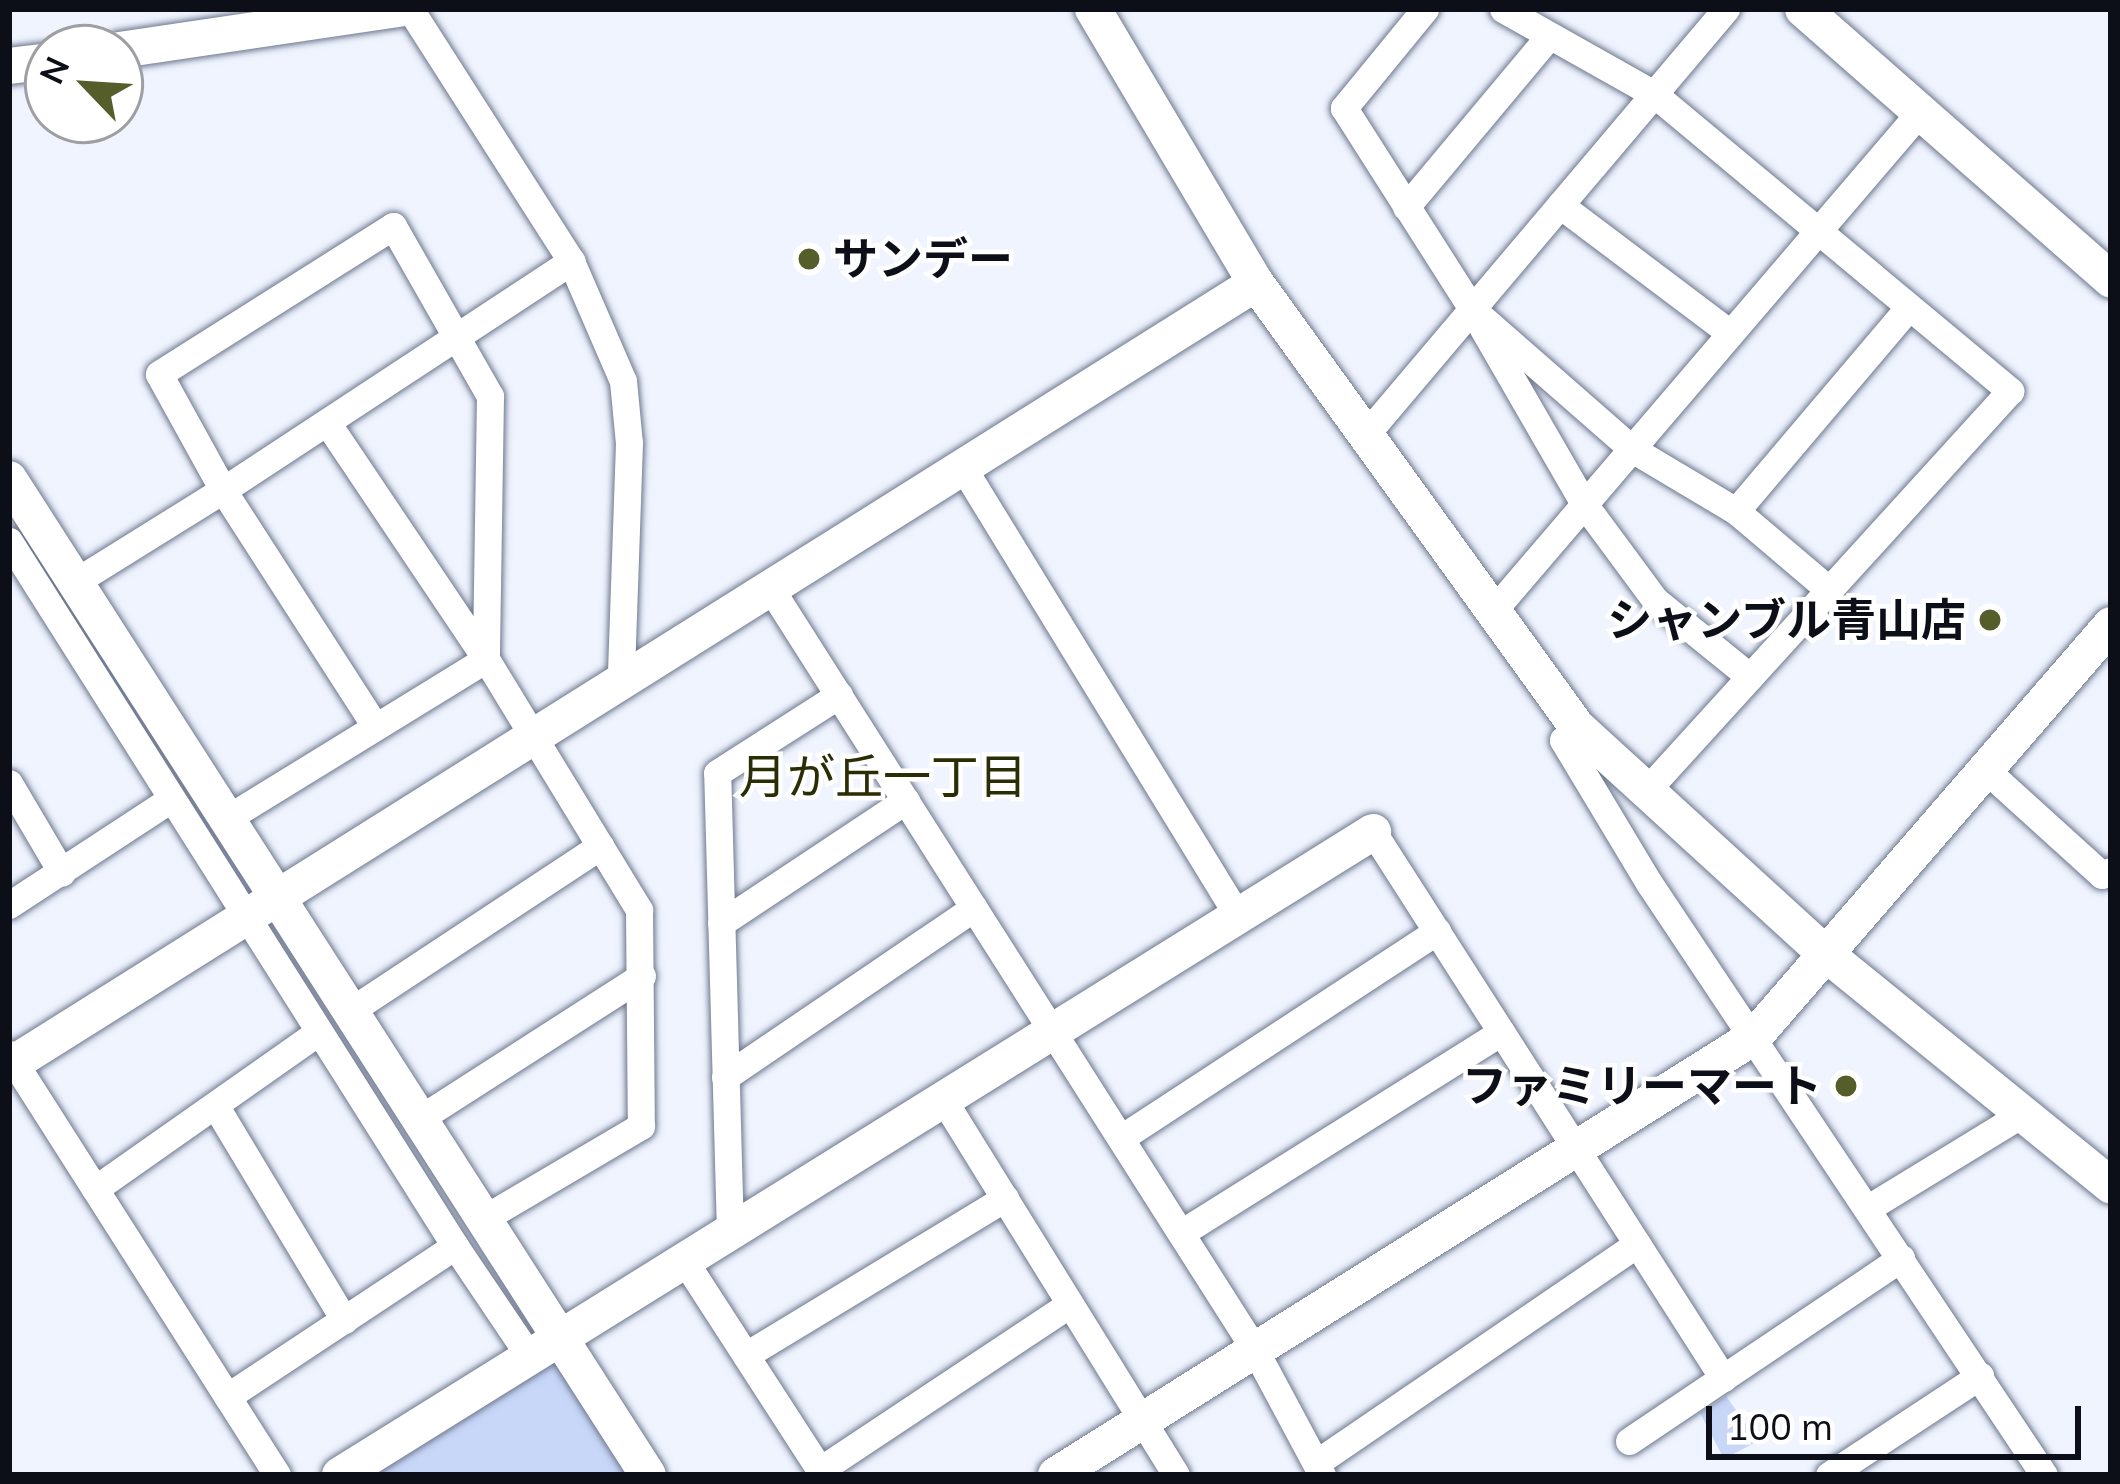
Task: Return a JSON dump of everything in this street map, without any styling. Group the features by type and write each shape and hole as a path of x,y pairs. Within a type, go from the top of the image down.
{"street":[{"path":"144,46 399,9"},
{"path":"410,9 571,261 623,381 629,443 621,677"},
{"path":"1093,9 1256,284 1577,727 1826,954 2111,1186"},
{"path":"1425,9 1343,108 1472,310 1584,504 1655,600 1750,677"},
{"path":"1503,9 1654,94 2009,391 1646,791"},
{"path":"1367,433 1726,9"},
{"path":"1803,9 2111,280"},
{"path":"1406,206 1549,36"},
{"path":"1492,612 1920,112"},
{"path":"1560,205 1730,333"},
{"path":"375,726 223,490 158,374 393,226 490,396 486,658"},
{"path":"75,583 571,261"},
{"path":"277,1475 11,1061 1256,284"},
{"path":"1736,512 1909,307"},
{"path":"1472,310 1632,448 1736,512 1828,590"},
{"path":"327,422 486,658 639,910 641,1126 483,1219"},
{"path":"962,466 1238,916"},
{"path":"9,479 483,1219 545,1347"},
{"path":"9,541 455,1246 545,1347 648,1475"},
{"path":"769,586 1255,1350 1320,1468 1637,1244"},
{"path":"1056,1475 1754,1037 1986,770 2106,642"},
{"path":"226,819 486,658"},
{"path":"730,1232 717,773 838,694"},
{"path":"1577,727 1563,740 2044,1475"},
{"path":"1986,770 2102,875 2111,871"},
{"path":"9,783 62,873"},
{"path":"9,905 171,799"},
{"path":"721,922 906,800"},
{"path":"340,1475 1373,832 1723,1378"},
{"path":"350,1010 600,846"},
{"path":"724,1077 974,908"},
{"path":"1121,1138 1437,932"},
{"path":"419,1119 642,976"},
{"path":"94,1189 318,1032"},
{"path":"1181,1233 1501,1032"},
{"path":"943,1099 1176,1475"},
{"path":"214,1105 344,1319"},
{"path":"1868,1208 2022,1114"},
{"path":"746,1355 1005,1198"},
{"path":"226,1397 455,1246"},
{"path":"1629,1441 1901,1258"},
{"path":"684,1260 822,1472 1070,1304"},
{"path":"1829,1475 1980,1376"}],"shaded area":[{"path":"559,1350 630,1475 362,1475"},
{"path":"1726,1396 1758,1441 1724,1459 1700,1413"}],"place":[{"name":"サンデー","path":"809,259"},
{"name":"シャンブル青山店","path":"1990,620"},
{"name":"ファミリーマート","path":"1846,1086"}],"district":[{"name":"月が丘一丁目","path":"883,777"}]}
